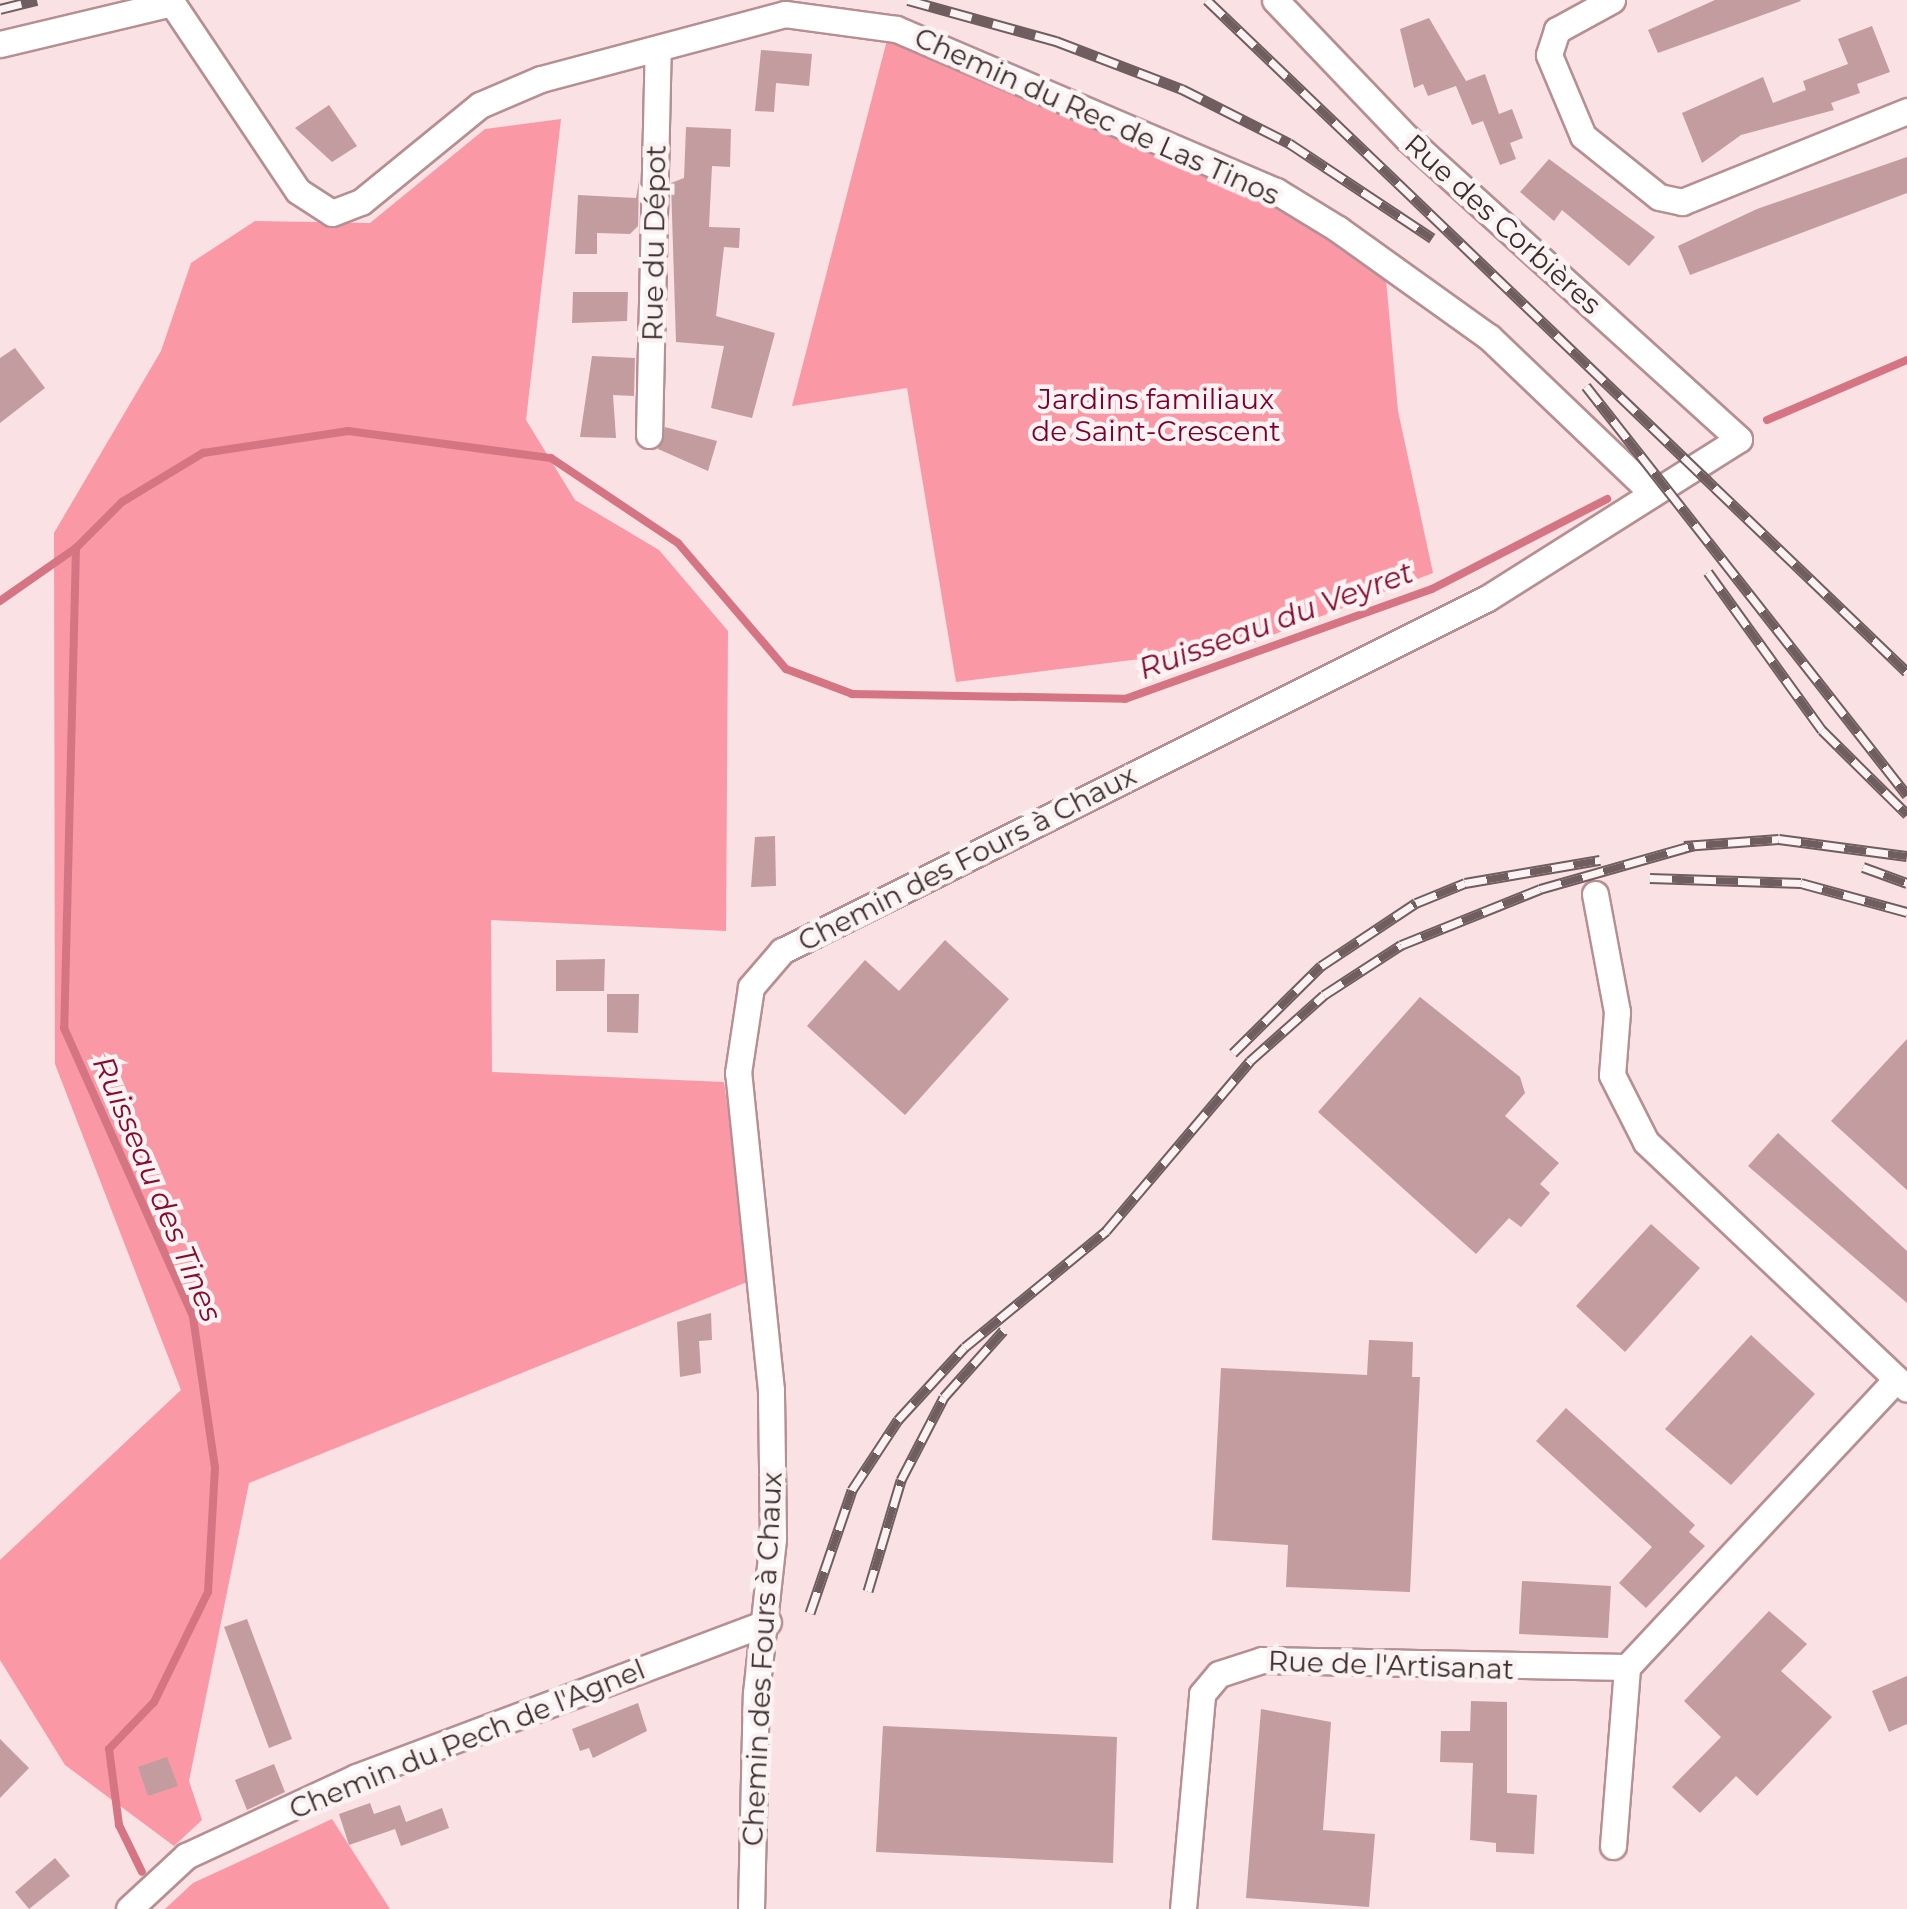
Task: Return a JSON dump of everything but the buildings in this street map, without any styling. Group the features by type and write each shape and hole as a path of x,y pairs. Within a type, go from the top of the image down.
{"street":[{"name":"Rue des Corbières","path":"1275,0 1408,138 1740,438"},
{"path":"1612,0 1557,30 1549,56 1568,116 1583,136 1658,197 1682,202 1907,112"},
{"name":"Chemin du Rec de Las Tinos","path":"0,44 172,3 298,190 332,213 361,202 480,105 542,78 785,14 896,28 1014,75 1276,192 1338,229 1489,337 1652,493"},
{"name":"Rue du Dépot","path":"649,435 658,50"},
{"name":"Chemin des Fours à Chaux","path":"751,1909 756,1693 768,1622 772,1390 738,1072 752,987 782,951 1486,599 1740,438"},
{"path":"1595,894 1616,1012 1612,1076 1646,1142 1902,1385 1627,1668 1613,1846"},
{"name":"Chemin du Pech de l'Agnel","path":"128,1909 186,1856 356,1778 768,1622"},
{"name":"Rue de l'Artisanat","path":"1183,1909 1202,1694 1238,1663 1627,1668"}],"green space":[{"name":"Jardins familiaux de Saint-Crescent","path":"887,40 1061,104 1208,171 1385,269 1398,411 1433,573 1244,646 956,682 907,388 792,406"},
{"path":"561,119 526,420 575,500 659,550 728,631 726,931 491,920 492,1072 724,1082 752,1280 249,1483 189,1781 202,1820 174,1846 65,1765 0,1660 0,1560 181,1390 55,1064 54,533 161,351 191,263 255,221 370,223 485,129"},
{"path":"332,1819 390,1909 165,1909 193,1883"}],"waterway":[{"name":"Ruisseau du Veyret","path":"1767,420 1907,360"},
{"name":"Ruisseau du Veyret","path":"0,601 76,548 122,502 203,453 348,431 551,458 678,543 786,669 852,694 1125,699 1432,589 1607,499"},
{"name":"Ruisseau des Tines","path":"76,548 64,1028 193,1317 215,1467 208,1592 154,1702 109,1749 119,1825 142,1872"}],"railway":[{"path":"0,9 37,0"},
{"path":"908,0 1056,41 1182,89 1289,143 1432,238"},
{"path":"1207,0 1907,672"},
{"path":"1586,386 1907,795"},
{"path":"1708,572 1822,730 1907,814"},
{"path":"1684,846 1779,839 1907,856"},
{"path":"810,1613 852,1490 898,1420 965,1347 1106,1231 1250,1061 1324,995 1401,945 1540,889 1694,845"},
{"path":"1233,1053 1321,966 1416,903 1465,883 1600,860"},
{"path":"1863,867 1907,883"},
{"path":"1650,878 1801,883 1907,912"},
{"path":"868,1591 901,1480 944,1397 1003,1331"}]}
